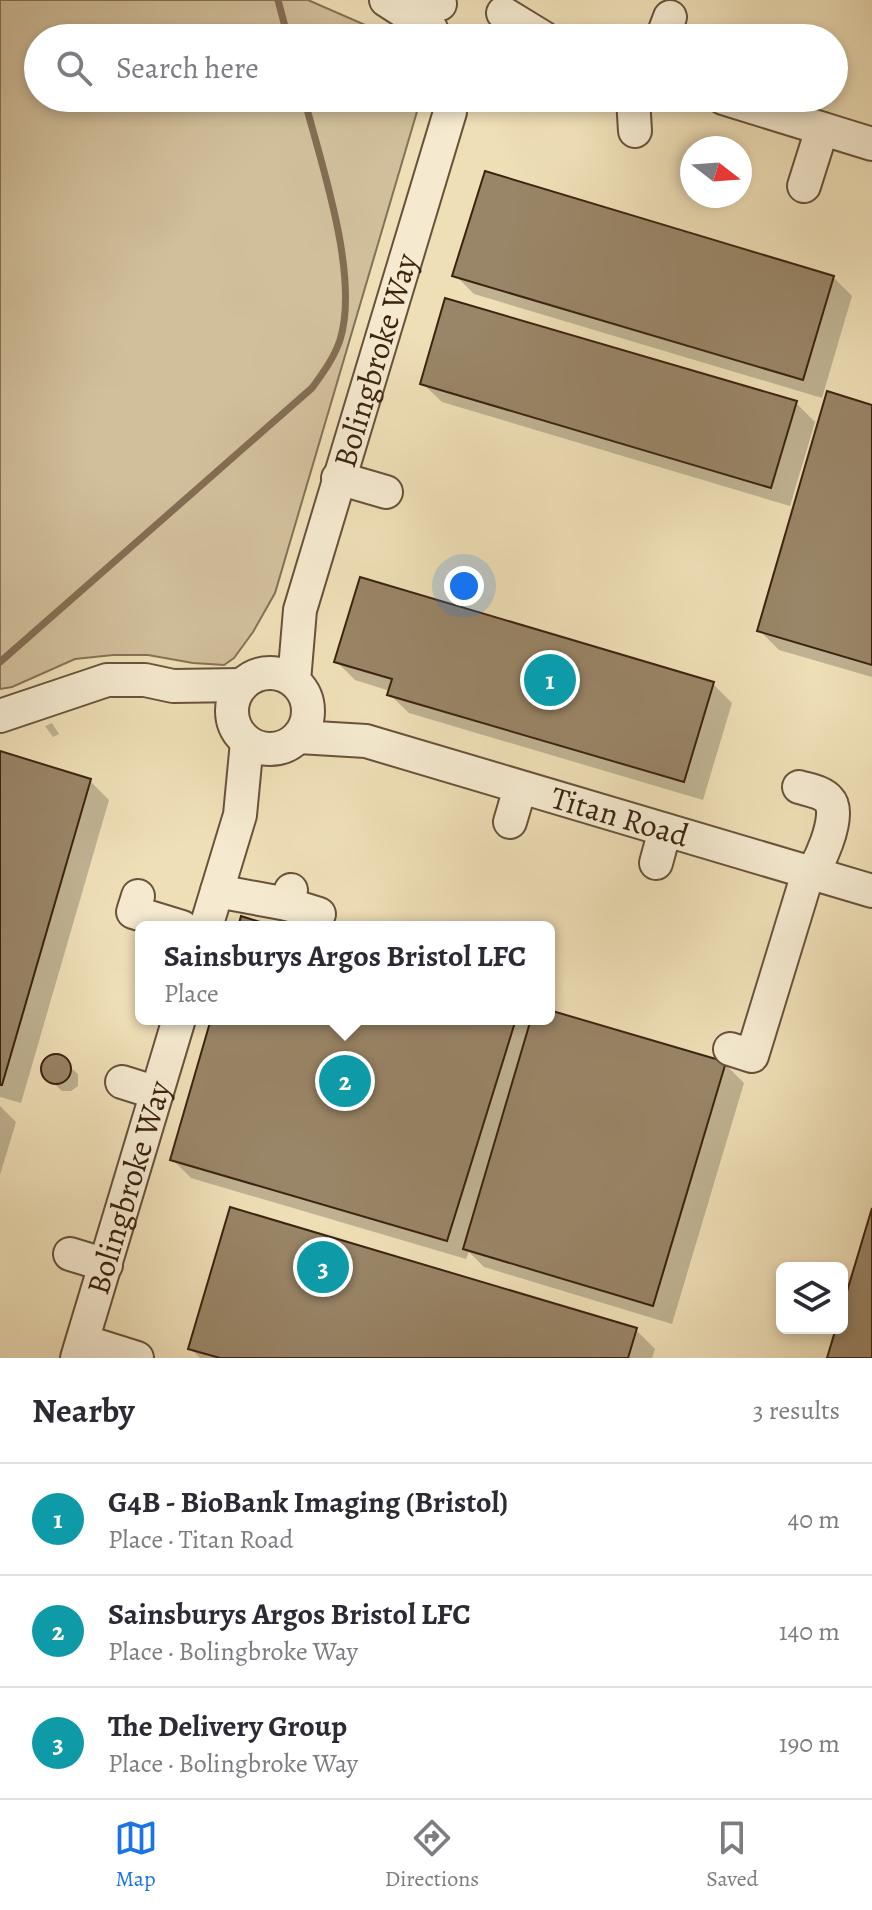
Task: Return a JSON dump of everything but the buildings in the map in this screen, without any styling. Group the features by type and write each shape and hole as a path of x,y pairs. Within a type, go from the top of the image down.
{"street":[{"path":"388,1 437,18"},
{"path":"498,10 521,24"},
{"name":"Bolingbroke Way","path":"299,688 300,610 450,112"},
{"path":"634,112 635,131"},
{"path":"768,112 872,144"},
{"path":"804,186 822,129"},
{"path":"338,478 386,492"},
{"name":"Bolingbroke Way","path":"246,681 300,610"},
{"path":"0,716 107,680 145,680 173,686 246,681 269,673 299,688 307,721 240,815"},
{"path":"208,921 240,815 241,735 232,715 232,704 246,681"},
{"path":"173,686 264,749 281,748 294,740"},
{"name":"Titan Road","path":"299,688 366,741"},
{"name":"Titan Road","path":"294,740 366,741 872,891"},
{"path":"730,1049 752,1056 805,883 814,874 834,814 833,803 825,796 799,787"},
{"path":"510,822 520,788"},
{"path":"656,863 665,830"},
{"path":"217,891 289,897 319,914"},
{"path":"138,896 133,912 162,921"},
{"name":"Bolingbroke Way","path":"80,1350 177,1025"},
{"path":"122,1082 157,1093"},
{"path":"70,1254 106,1265"},
{"path":"80,1350 137,1358"}],"shaded area":[{"path":"0,0 308,0 363,24 24,24 24,112 417,112 275,593 253,632 234,658 224,665 148,655 75,659 12,687 0,689"}],"waterway":[{"path":"278,0 284,24"},
{"path":"0,662 312,388 331,359 340,340 345,314 342,252 308,112"}],"place":[{"name":"G4B - BioBank Imaging (Bristol)","path":"550,680"},
{"name":"Sainsburys Argos Bristol LFC","path":"345,1081"},
{"name":"The Delivery Group","path":"323,1267"}]}
